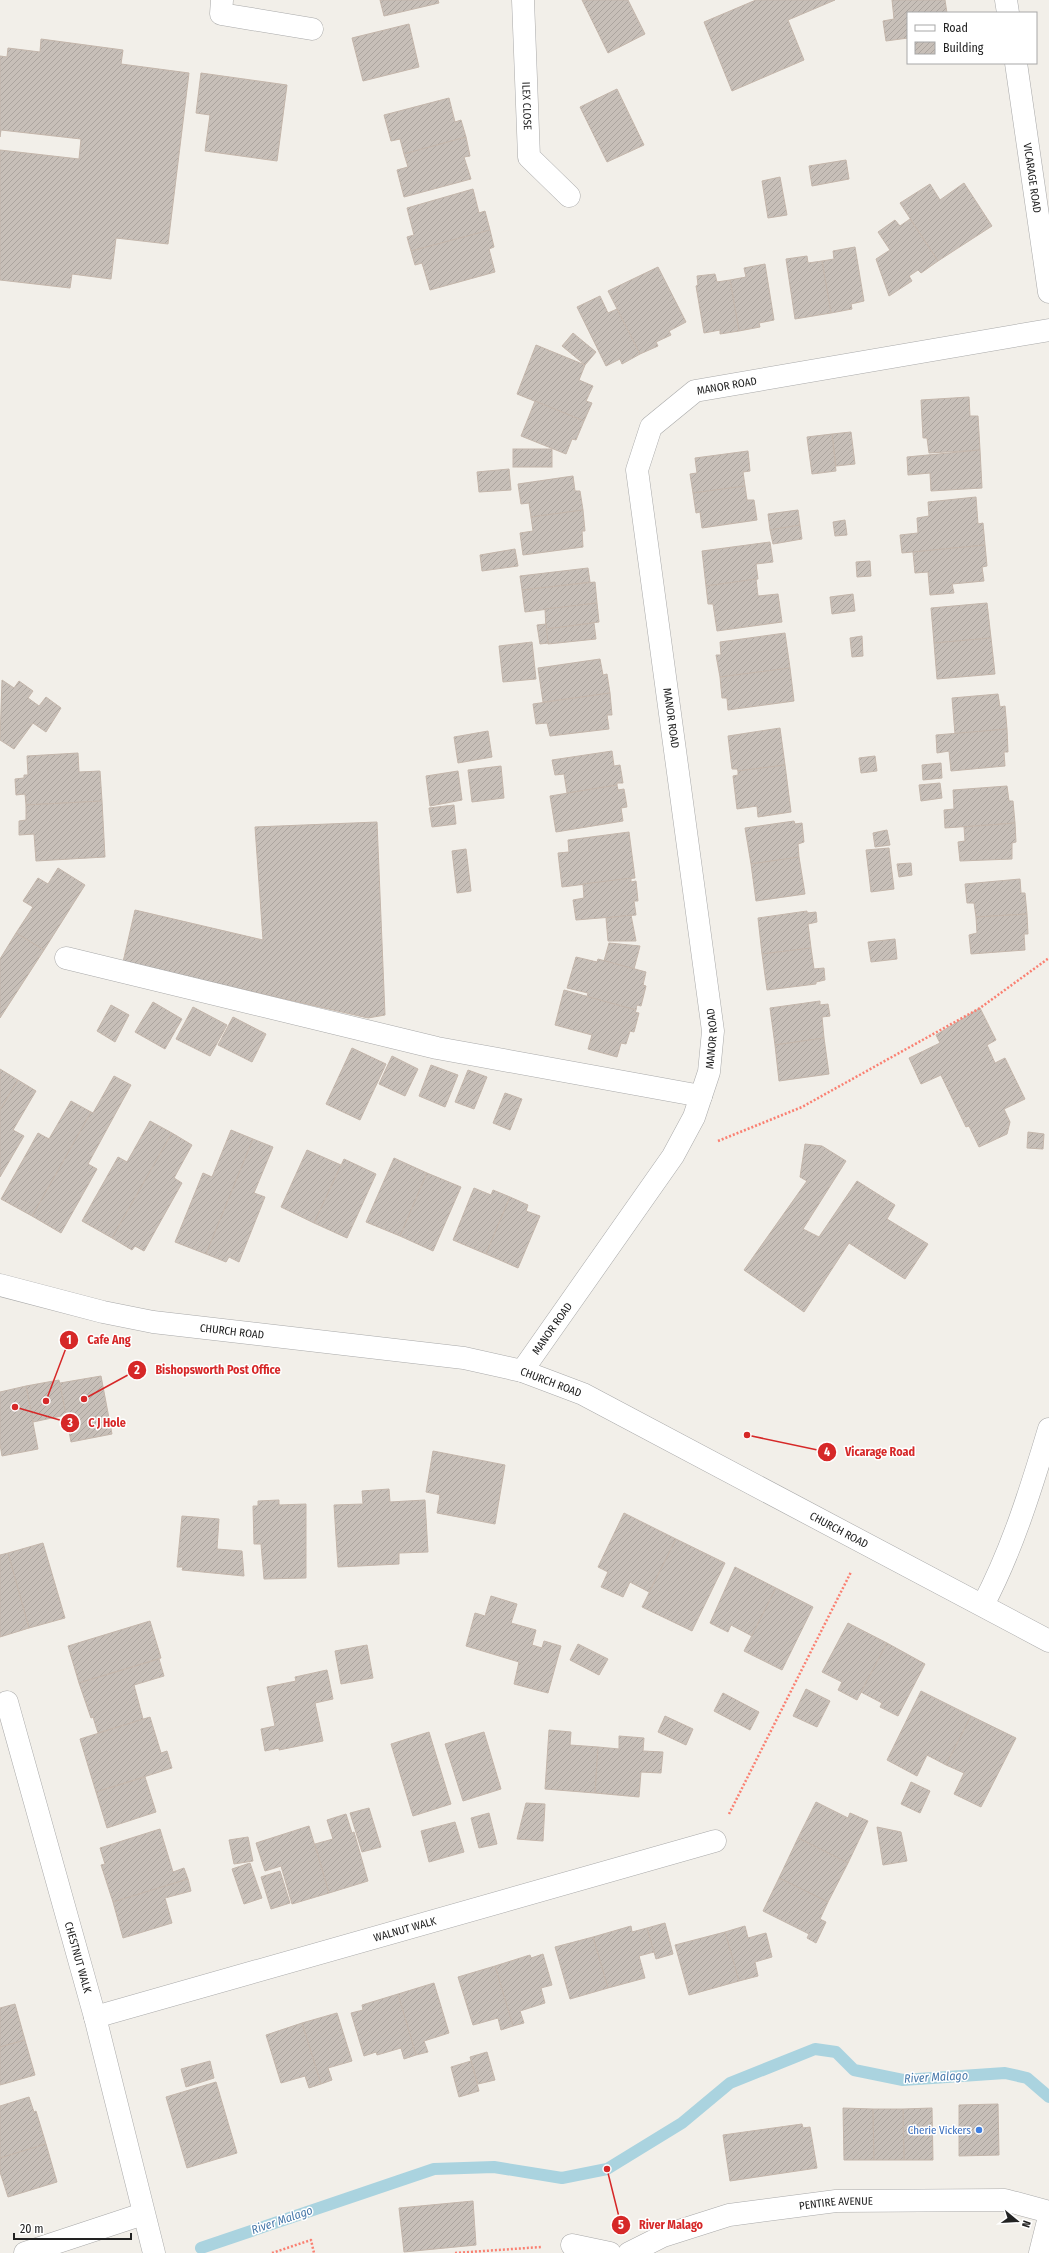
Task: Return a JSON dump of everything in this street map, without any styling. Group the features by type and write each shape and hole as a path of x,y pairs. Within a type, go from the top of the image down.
{"street":[{"path":"222,0 221,14 312,29"},
{"name":"ILEX CLOSE","path":"523,0 529,157 569,196"},
{"path":"1006,0 1008,12"},
{"name":"VICARAGE ROAD","path":"1016,64 1049,292"},
{"name":"MANOR ROAD","path":"522,1370 673,1156 694,1117 709,1072 714,1031 637,470 651,427 695,391 1049,330"},
{"path":"66,958 438,1048 701,1096"},
{"name":"CHURCH ROAD","path":"0,1285 103,1312 153,1322 464,1358 522,1370 583,1394 1049,1641"},
{"path":"983,1606 1003,1563 1031,1487 1049,1429"},
{"name":"CHESTNUT WALK","path":"7,1702 95,2017 143,2214 154,2253"},
{"name":"WALNUT WALK","path":"95,2017 715,1841"},
{"name":"PENTIRE AVENUE","path":"629,2253 663,2236 729,2215 836,2201 1005,2200 1049,2212"},
{"path":"25,2253 143,2214"},
{"path":"1040,2253 1049,2217"},
{"path":"572,2245 610,2253"}],"path":[{"path":"683,1139 720,1142 802,1106 980,1008 1049,958"},
{"path":"715,1841 866,1543"},
{"path":"272,2253 311,2240 314,2253"},
{"path":"455,2253 572,2245"}],"building":[{"path":"380,0 438,0 439,3 384,16"},
{"path":"582,0 628,0 645,34 608,53"},
{"path":"756,0 835,0 788,20 804,60 732,91 704,22"},
{"path":"892,0 945,0 947,12 907,12 907,38 886,41 883,21 894,19"},
{"path":"409,24 419,67 363,81 352,38"},
{"path":"41,39 123,50 121,64 189,73 168,244 116,238 111,279 72,274 70,288 0,280 0,150 79,159 81,139 1,130 0,137 0,56 7,57 8,48 40,52"},
{"path":"201,73 287,85 277,161 205,151 210,115 196,113"},
{"path":"617,89 644,145 607,162 580,107"},
{"path":"449,98 455,122 461,120 466,137 404,154 400,139 391,141 384,115"},
{"path":"466,137 470,156 464,157 471,179 404,197 397,170 408,167 404,154"},
{"path":"846,160 849,179 812,186 809,166"},
{"path":"780,177 787,215 768,218 762,181"},
{"path":"964,183 992,226 938,261 900,203 930,184 940,200"},
{"path":"473,189 479,213 485,211 490,230 411,251 407,237 414,235 407,208"},
{"path":"910,219 938,261 921,273 918,270 909,276 912,281 889,296 876,259 890,250 878,232 895,220 900,226"},
{"path":"490,230 494,247 489,249 495,272 430,290 422,263 415,265 411,251"},
{"path":"855,247 864,301 851,304 852,309 831,313 822,261 834,259 833,251"},
{"path":"807,256 808,263 822,261 831,313 795,319 786,259"},
{"path":"765,264 774,320 759,323 760,327 739,331 730,280 746,277 744,268"},
{"path":"658,267 686,322 669,331 671,335 656,342 658,346 640,354 608,291"},
{"path":"715,274 717,282 730,280 739,331 720,334 720,330 704,333 696,286 698,285 697,276"},
{"path":"600,296 608,313 617,309 640,354 622,364 620,359 606,366 577,307"},
{"path":"573,333 596,352 585,365 562,346"},
{"path":"536,345 585,365 579,380 593,386 586,401 592,403 584,421 517,394"},
{"path":"969,397 970,416 978,416 980,450 929,453 927,438 923,438 921,400"},
{"path":"535,401 584,421 576,440 572,439 566,454 521,436"},
{"path":"851,432 855,464 836,466 832,434"},
{"path":"832,434 836,471 812,474 807,437"},
{"path":"513,449 552,449 552,467 513,467"},
{"path":"980,450 982,488 931,491 930,473 908,475 907,457"},
{"path":"748,451 750,471 743,472 745,486 693,493 690,474 697,473 695,458"},
{"path":"509,469 511,490 479,492 477,472"},
{"path":"573,476 575,491 580,491 583,510 531,517 529,503 521,504 518,484"},
{"path":"745,486 747,500 754,500 757,520 702,528 700,512 696,513 693,493"},
{"path":"976,497 978,524 983,523 985,545 902,553 900,535 918,533 917,518 929,516 928,502"},
{"path":"583,510 585,531 582,531 583,547 523,555 520,533 533,531 531,517"},
{"path":"798,510 800,525 770,530 768,514"},
{"path":"845,520 847,535 835,536 833,522"},
{"path":"800,525 802,539 773,544 770,530"},
{"path":"770,542 773,562 756,564 758,579 706,586 702,551"},
{"path":"985,545 987,566 982,567 984,581 952,584 954,593 930,595 928,572 915,573 913,552"},
{"path":"515,549 518,566 482,571 480,555"},
{"path":"870,561 871,576 857,577 856,562"},
{"path":"588,568 590,582 522,590 520,576"},
{"path":"756,579 758,596 778,594 782,622 717,631 713,604 708,604 706,586"},
{"path":"595,582 597,603 525,612 522,590"},
{"path":"853,594 855,611 832,614 830,597"},
{"path":"597,603 599,622 546,629 545,609"},
{"path":"987,603 991,638 934,643 931,608"},
{"path":"594,623 596,639 548,644 546,629"},
{"path":"546,624 548,643 540,644 537,625"},
{"path":"785,633 790,668 720,677 716,655 721,655 720,642"},
{"path":"862,636 863,656 852,657 850,638"},
{"path":"991,638 995,674 937,679 934,643"},
{"path":"532,642 536,679 503,682 499,646"},
{"path":"600,659 603,675 607,674 610,693 543,702 538,668"},
{"path":"790,668 794,701 728,710 727,698 722,698 720,677"},
{"path":"2,680 14,688 19,681 33,691 28,698 39,706 46,697 61,708 46,732 33,723 14,749 0,740"},
{"path":"610,693 612,715 607,715 609,729 550,736 547,723 536,724 533,704"},
{"path":"998,694 1000,707 1005,706 1007,729 955,734 952,698"},
{"path":"780,728 785,765 738,771 737,769 732,769 728,736"},
{"path":"1007,729 1008,752 1004,752 1005,766 951,771 949,751 937,753 936,735"},
{"path":"488,731 492,757 458,763 454,737"},
{"path":"612,751 614,766 620,765 623,783 567,793 564,774 555,775 552,760"},
{"path":"78,753 79,772 100,771 102,801 26,805 25,794 16,795 15,779 24,778 24,775 28,775 27,756"},
{"path":"875,756 877,771 861,773 859,758"},
{"path":"941,763 942,778 923,780 922,765"},
{"path":"785,765 791,812 758,817 757,806 737,809 733,776 738,775 738,771"},
{"path":"501,766 504,798 472,802 468,770"},
{"path":"458,771 462,800 430,806 426,776"},
{"path":"940,783 942,798 921,801 919,785"},
{"path":"617,785 618,790 624,789 627,807 621,808 623,821 556,832 550,796"},
{"path":"1007,786 1009,801 1013,801 1015,823 945,828 944,810 954,809 953,790"},
{"path":"102,801 105,857 36,861 34,834 19,835 19,821 26,820 26,805"},
{"path":"454,805 456,824 432,827 429,808"},
{"path":"794,821 795,824 802,823 804,842 798,844 799,857 751,864 745,828"},
{"path":"377,822 385,1015 368,1018 123,962 135,910 263,940 255,827"},
{"path":"1015,823 1016,842 1012,843 1012,859 960,861 958,842 965,841 964,827"},
{"path":"887,830 890,845 875,847 873,833"},
{"path":"629,832 635,878 562,887 558,853 569,852 568,840"},
{"path":"889,848 894,889 871,892 866,850"},
{"path":"466,849 471,891 457,893 452,851"},
{"path":"799,857 805,894 756,901 751,864"},
{"path":"911,863 912,875 899,877 897,864"},
{"path":"58,868 85,885 44,950 16,933 33,907 23,901 38,878 48,884"},
{"path":"631,878 631,882 636,881 638,901 634,901 636,915 576,920 573,900 584,898 583,884"},
{"path":"1020,879 1021,893 1025,893 1027,914 976,917 974,903 967,903 965,884"},
{"path":"807,911 807,913 816,912 817,922 808,924 811,948 762,954 758,918"},
{"path":"1027,914 1028,934 1024,934 1025,950 971,954 969,935 977,933 976,917"},
{"path":"631,915 636,941 608,941 606,918"},
{"path":"16,933 44,950 0,1018 0,959"},
{"path":"895,939 897,959 871,962 868,942"},
{"path":"609,943 640,946 634,969 604,961"},
{"path":"811,948 814,969 824,968 825,980 816,982 816,984 767,990 762,954"},
{"path":"576,957 597,962 598,959 646,972 643,985 646,986 641,1006 637,1005 636,1010 587,997 588,993 567,988"},
{"path":"564,990 636,1010 635,1012 639,1013 634,1032 630,1031 626,1044 621,1043 617,1057 588,1049 592,1035 555,1025"},
{"path":"820,1001 820,1005 828,1004 830,1016 822,1017 824,1038 775,1045 770,1008"},
{"path":"153,1002 182,1019 165,1049 135,1032"},
{"path":"111,1005 129,1015 115,1042 97,1031"},
{"path":"193,1007 227,1025 210,1056 176,1039"},
{"path":"980,1008 996,1040 987,1045 995,1063 1005,1058 1025,1099 1004,1109 1010,1122 1007,1134 979,1147 969,1126 966,1127 941,1075 921,1084 909,1058 940,1043 936,1035"},
{"path":"233,1017 266,1034 252,1062 218,1045"},
{"path":"824,1038 829,1074 779,1081 775,1045"},
{"path":"352,1048 386,1064 360,1120 326,1104"},
{"path":"392,1056 418,1069 405,1096 379,1084"},
{"path":"431,1065 458,1075 445,1107 419,1096"},
{"path":"0,1069 18,1080 0,1110"},
{"path":"468,1070 487,1077 474,1109 455,1102"},
{"path":"114,1076 131,1085 88,1164 97,1169 61,1233 32,1216 91,1112 93,1113"},
{"path":"18,1080 36,1091 13,1130 24,1136 0,1177 0,1110"},
{"path":"505,1093 522,1099 510,1130 493,1123"},
{"path":"71,1101 91,1112 32,1216 1,1199 38,1133 49,1139"},
{"path":"150,1121 172,1133 112,1238 82,1221 118,1157 127,1162"},
{"path":"231,1130 253,1139 206,1254 175,1242 203,1173 212,1177"},
{"path":"1028,1132 1044,1134 1043,1149 1027,1148"},
{"path":"172,1133 192,1145 174,1178 182,1183 144,1251 135,1246 132,1250 112,1238"},
{"path":"253,1139 273,1147 254,1193 265,1197 239,1262 229,1257 226,1262 206,1254"},
{"path":"805,1144 822,1146 846,1161 803,1229 819,1237 857,1181 895,1205 887,1219 928,1244 905,1279 849,1243 804,1312 744,1270 807,1181 800,1177"},
{"path":"307,1150 341,1165 314,1223 281,1207"},
{"path":"394,1158 427,1173 400,1236 366,1222"},
{"path":"344,1159 376,1174 347,1238 314,1223"},
{"path":"427,1173 461,1187 433,1251 400,1236"},
{"path":"474,1188 491,1195 493,1190 510,1197 486,1254 453,1240"},
{"path":"510,1197 528,1205 526,1211 540,1216 518,1268 486,1254"},
{"path":"101,1376 112,1434 71,1442 60,1383"},
{"path":"59,1380 66,1415 33,1422 26,1386"},
{"path":"26,1386 38,1449 2,1456 0,1444 0,1392"},
{"path":"433,1451 505,1465 495,1524 437,1513 440,1495 426,1492"},
{"path":"389,1489 390,1502 425,1500 428,1552 399,1553 399,1564 338,1567 334,1505 363,1504 362,1491"},
{"path":"279,1500 279,1505 306,1504 306,1578 264,1579 261,1544 254,1544 253,1506 258,1506 258,1501"},
{"path":"624,1513 676,1539 649,1592 630,1582 623,1597 601,1587 608,1572 598,1567"},
{"path":"182,1516 219,1519 217,1549 242,1551 244,1576 182,1570 183,1567 177,1567"},
{"path":"676,1539 725,1563 692,1631 642,1607"},
{"path":"43,1543 65,1618 29,1628 8,1553"},
{"path":"8,1553 29,1628 0,1637 0,1555"},
{"path":"735,1567 776,1588 752,1636 731,1625 728,1632 710,1623"},
{"path":"776,1588 813,1607 782,1670 744,1651"},
{"path":"491,1596 517,1604 511,1623 536,1630 532,1645 542,1648 544,1641 561,1646 548,1693 514,1684 519,1662 466,1646 475,1613 485,1616"},
{"path":"150,1621 161,1658 79,1683 68,1646"},
{"path":"848,1623 887,1643 857,1700 838,1690 842,1682 822,1672"},
{"path":"887,1643 925,1664 898,1716 880,1707 882,1703 861,1692"},
{"path":"578,1644 608,1659 599,1675 570,1660"},
{"path":"367,1645 373,1678 341,1684 335,1651"},
{"path":"159,1659 164,1676 134,1685 143,1719 98,1733 93,1717 91,1718 79,1683"},
{"path":"327,1670 333,1699 315,1703 323,1741 279,1750 279,1748 265,1751 261,1729 275,1726 267,1687 296,1681 295,1677"},
{"path":"806,1689 830,1701 817,1727 793,1716"},
{"path":"921,1691 971,1716 946,1765 927,1755 917,1776 887,1760"},
{"path":"723,1693 759,1712 750,1730 714,1711"},
{"path":"665,1716 693,1729 686,1745 658,1732"},
{"path":"971,1716 1016,1738 981,1807 954,1794 964,1773 946,1765"},
{"path":"150,1717 161,1753 167,1751 172,1768 96,1792 80,1739"},
{"path":"549,1730 571,1732 570,1745 598,1747 595,1793 545,1789"},
{"path":"429,1732 451,1804 413,1816 391,1744"},
{"path":"484,1732 501,1789 463,1801 445,1744"},
{"path":"619,1736 644,1738 643,1751 663,1752 661,1773 641,1772 639,1797 595,1793 598,1747 619,1749"},
{"path":"145,1777 156,1812 107,1828 96,1792"},
{"path":"911,1782 930,1791 920,1813 901,1804"},
{"path":"816,1802 848,1818 850,1813 868,1821 848,1863 798,1838"},
{"path":"526,1803 545,1804 543,1841 517,1839"},
{"path":"369,1808 381,1847 362,1852 350,1813"},
{"path":"489,1813 497,1844 479,1848 471,1818"},
{"path":"346,1814 352,1833 354,1832 368,1881 329,1893 315,1844 333,1839 327,1820"},
{"path":"455,1822 464,1852 429,1862 421,1831"},
{"path":"309,1826 329,1893 292,1904 281,1866 265,1871 256,1843"},
{"path":"877,1827 901,1832 907,1861 883,1865"},
{"path":"160,1829 173,1872 184,1868 188,1879 113,1902 101,1865 105,1864 100,1848"},
{"path":"248,1837 253,1861 234,1864 229,1840"},
{"path":"798,1838 848,1863 828,1902 779,1878"},
{"path":"250,1863 262,1898 244,1904 232,1869"},
{"path":"280,1871 290,1903 271,1909 261,1877"},
{"path":"779,1878 828,1902 820,1919 826,1922 816,1943 807,1938 809,1934 763,1911"},
{"path":"188,1879 191,1891 165,1898 172,1923 123,1938 113,1902"},
{"path":"665,1923 673,1954 656,1959 647,1928"},
{"path":"631,1926 632,1932 647,1928 654,1952 639,1956 645,1978 608,1988 593,1937"},
{"path":"745,1926 748,1938 766,1933 772,1957 755,1962 758,1976 739,1981 725,1932"},
{"path":"725,1932 739,1981 689,1995 675,1945"},
{"path":"593,1937 608,1988 570,1999 555,1947"},
{"path":"543,1954 552,1985 541,1988 545,2003 520,2011 524,2023 513,2026 495,1966 530,1955 531,1958"},
{"path":"495,1966 513,2026 501,2030 498,2018 473,2025 458,1977"},
{"path":"434,1983 449,2033 424,2041 428,2052 416,2055 398,1994"},
{"path":"398,1994 416,2055 404,2059 401,2048 377,2055 376,2052 364,2056 351,2013 363,2010 362,2005"},
{"path":"15,2004 25,2040 0,2047 0,2008"},
{"path":"337,2013 352,2061 328,2068 332,2080 321,2084 302,2023"},
{"path":"302,2023 321,2084 309,2088 305,2076 281,2083 266,2035"},
{"path":"25,2040 35,2075 0,2085 0,2047"},
{"path":"487,2052 495,2080 478,2084 470,2057"},
{"path":"210,2061 214,2078 186,2087 181,2069"},
{"path":"471,2061 479,2091 459,2097 451,2067"},
{"path":"216,2082 237,2153 187,2168 166,2097"},
{"path":"29,2097 34,2112 36,2111 46,2144 0,2158 0,2106"},
{"name":"Cherie Vickers","path":"998,2104 999,2155 959,2156 959,2105"},
{"path":"843,2108 873,2109 874,2160 844,2160"},
{"path":"932,2108 933,2160 904,2160 903,2109"},
{"path":"873,2109 903,2109 904,2160 874,2160"},
{"path":"802,2124 803,2128 810,2127 817,2168 730,2181 723,2135"},
{"path":"46,2144 57,2182 8,2197 0,2172 0,2158"},
{"path":"473,2201 476,2245 404,2252 399,2208"}],"waterway":[{"name":"River Malago","path":"201,2248 434,2169 494,2167 562,2178 607,2169 682,2123 730,2083 815,2049 836,2052 854,2070 903,2080 1005,2073 1027,2078 1049,2097"}],"place":[{"name":"Bishopsworth Post Office","path":"84,1399"},
{"name":"Cafe Ang","path":"46,1401"},
{"name":"C J Hole","path":"15,1407"},
{"name":"Vicarage Road","path":"747,1435"},
{"name":"Cherie Vickers","path":"979,2130"},
{"name":"River Malago","path":"607,2169"}]}
